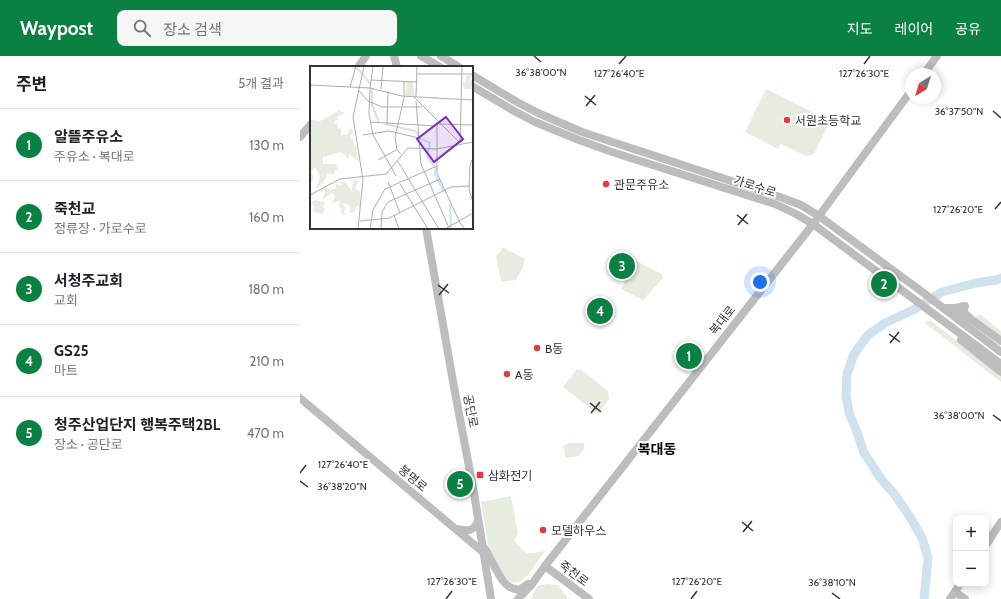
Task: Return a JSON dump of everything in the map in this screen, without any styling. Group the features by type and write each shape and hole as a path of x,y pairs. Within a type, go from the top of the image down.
{"street":[{"path":"394,56 397,66"},
{"path":"421,56 438,66"},
{"path":"440,56 457,66"},
{"path":"928,68 937,56"},
{"name":"가로수로","path":"473,76 538,113 576,129 801,205 819,216 1001,352"},
{"name":"가로수로","path":"473,87 534,122 563,134 612,152 775,204 796,214 813,224 1001,364"},
{"name":"복대로","path":"519,599 534,582 813,224 905,99"},
{"path":"300,137 310,125"},
{"name":"공단로","path":"426,229 491,599"},
{"path":"942,308 965,306 965,314 1001,341"},
{"path":"933,313 949,331 1001,372"},
{"name":"봉명로","path":"300,398 484,553"},
{"path":"455,529 471,530 475,527 478,521"},
{"path":"989,540 1001,522"},
{"path":"482,542 500,576 508,586 519,590 534,582"},
{"name":"죽천로","path":"545,566 589,599"},
{"path":"958,587 953,596 965,599"}],"shaded area":[{"path":"766,89 830,121 814,154 806,156 781,144 778,149 745,132"},
{"path":"502,247 525,259 523,263 524,265 516,280 501,282 496,256 501,251"},
{"path":"636,261 662,274 663,278 643,300 621,289"},
{"path":"980,314 1001,331 1001,338 975,318"},
{"path":"930,320 1001,376 1001,382 925,323"},
{"path":"577,369 579,371 580,369 608,391 609,399 598,414 563,387"},
{"path":"570,443 584,443 584,449 579,456 566,458 563,446"},
{"path":"511,496 518,534 514,541 527,554 545,551 528,575 519,582 511,583 504,575 489,550 481,502"},
{"path":"547,584 558,585 567,599 531,599 537,586"}],"waterway":[{"path":"924,599 928,558 922,538 895,495 881,479 864,453 849,413 846,395 847,374 854,354 868,335 885,323 913,310 942,292 1001,278"}],"place":[{"name":"서원초등학교","path":"787,120"},
{"name":"관문주유소","path":"606,184"},
{"name":"서청주교회","path":"622,266"},
{"name":"죽천교","path":"884,284"},
{"name":"GS25","path":"600,311"},
{"name":"B동","path":"537,348"},
{"name":"알뜰주유소","path":"689,356"},
{"name":"A동","path":"507,374"},
{"name":"삼화전기","path":"480,475"},
{"name":"청주산업단지 행복주택2BL","path":"460,484"},
{"name":"모델하우스","path":"543,530"}],"district":[{"name":"복대동","path":"657,449"}]}
